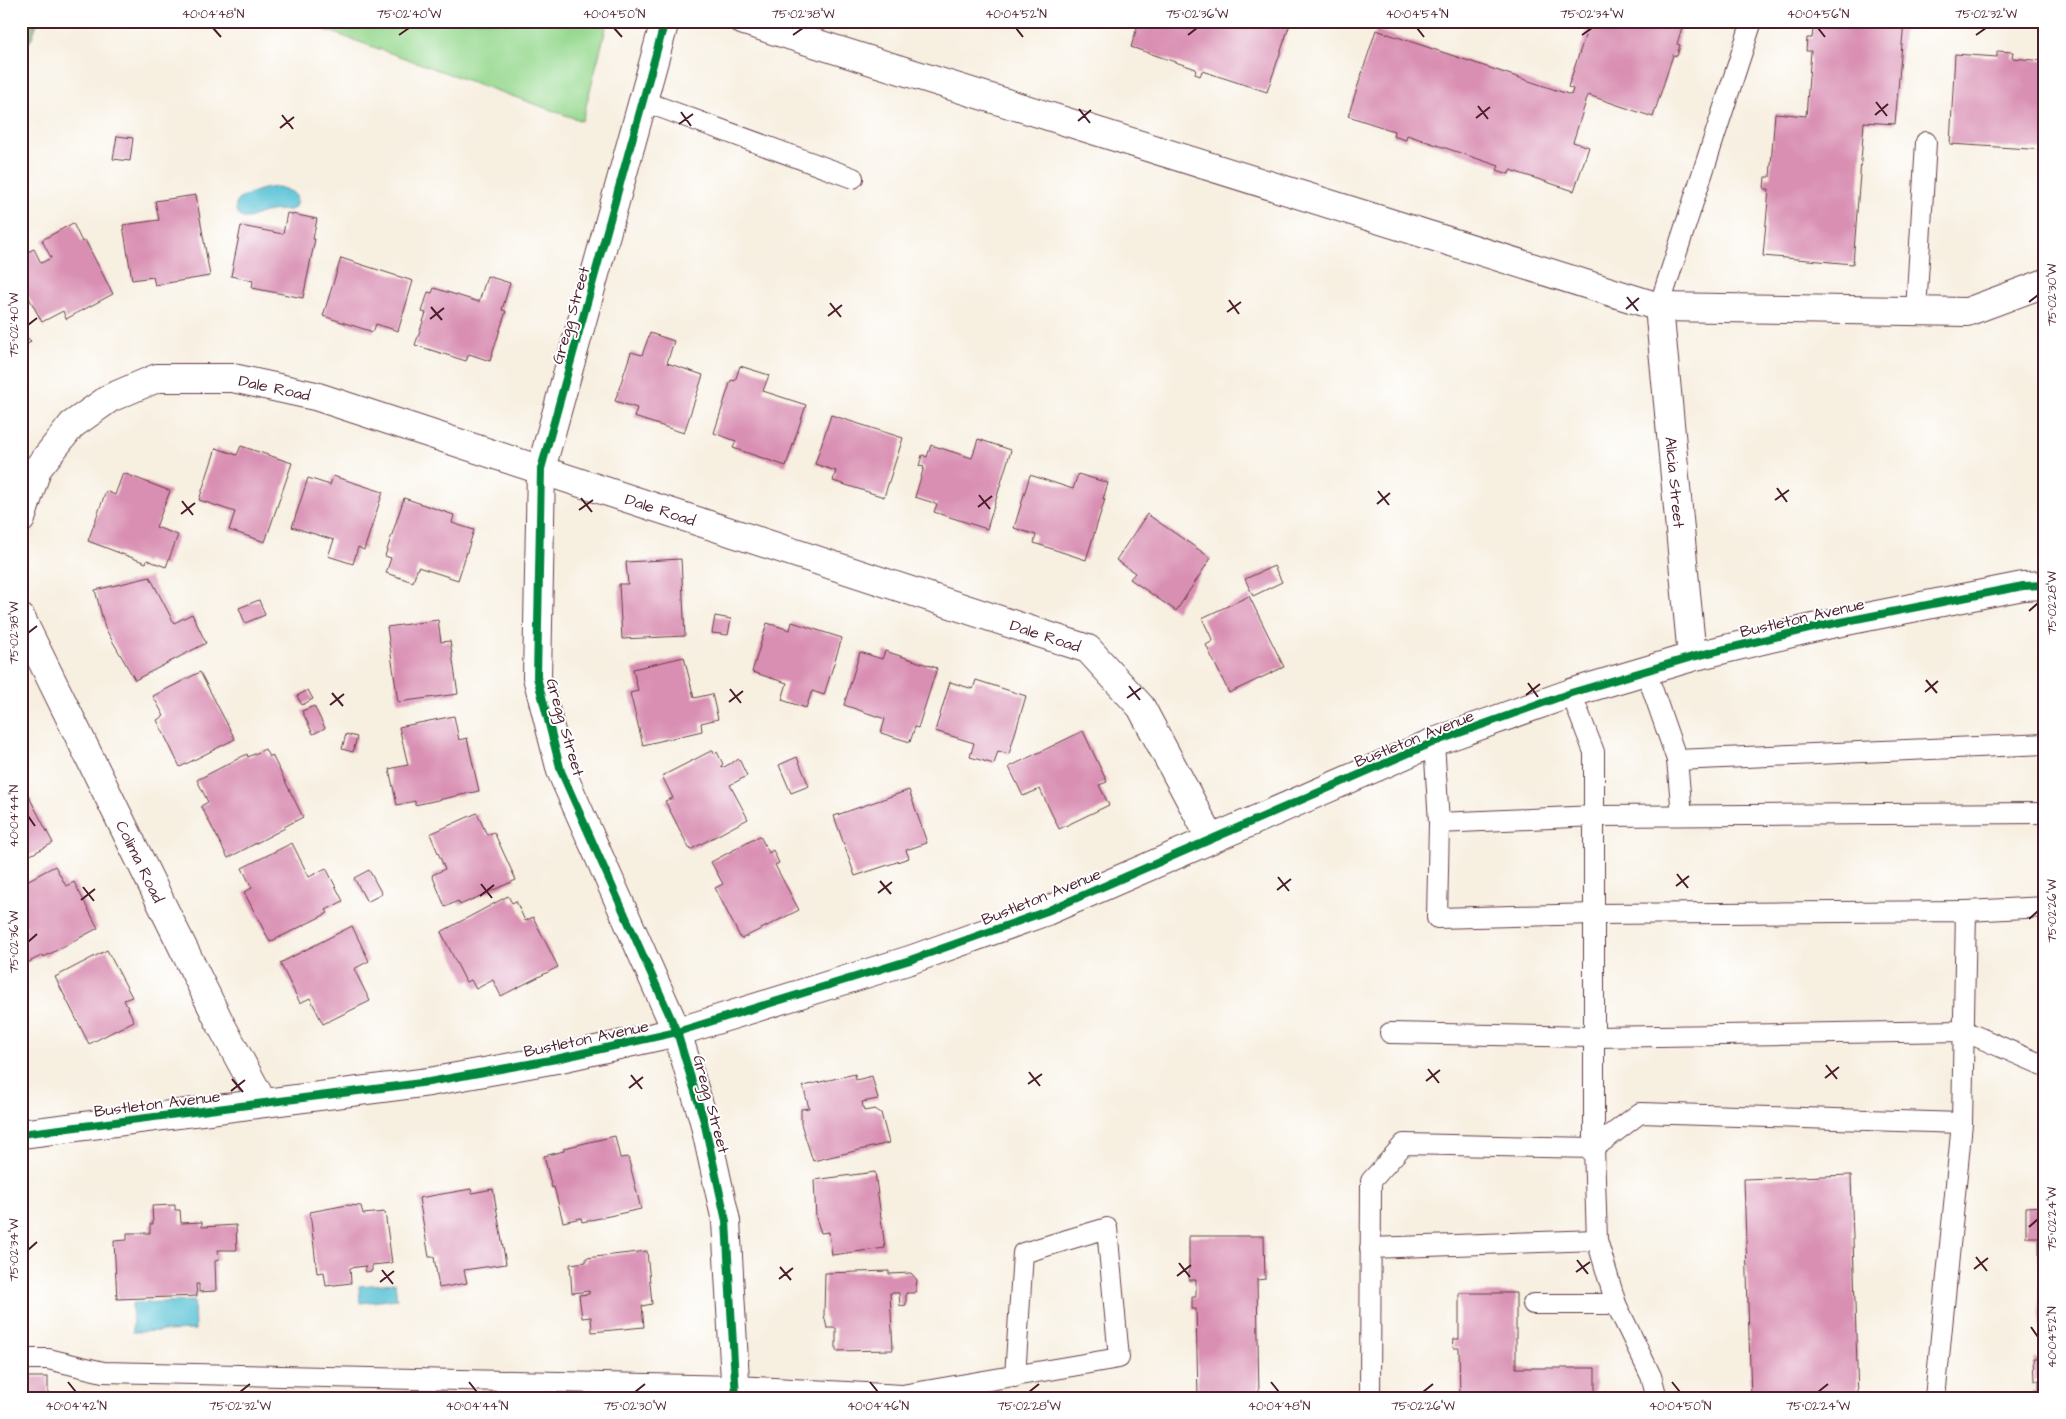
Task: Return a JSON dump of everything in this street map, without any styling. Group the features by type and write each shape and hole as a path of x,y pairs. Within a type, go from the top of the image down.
{"street":[{"name":"Gregg Street","path":"665,21 541,469 537,677 562,771 677,1032 704,1121 726,1221 736,1392"},
{"path":"744,21 1659,307 1967,312 2045,283"},
{"name":"Alicia Street","path":"1659,307 1692,657"},
{"name":"Dale Road","path":"21,519 37,469 72,425 110,398 157,378 233,378 315,396 1088,649 1141,707 1211,839"},
{"name":"Bustleton Avenue","path":"21,1134 448,1079 556,1060 677,1032 910,960 1047,911 1434,742 1571,693 1692,657 1839,622 2023,586 2045,585"},
{"name":"Colima Road","path":"21,618 220,1023 263,1104"}],"lane":[{"path":"1659,307 1752,21"},
{"path":"643,101 853,178"},
{"path":"1916,311 1926,142"},
{"path":"1646,671 1677,760 1682,815"},
{"path":"1571,693 1594,752 1594,1148 1597,1240 1616,1304 1651,1376 1658,1398"},
{"path":"1434,742 1438,823 1437,918 1595,914 1966,911 2045,907"},
{"path":"1677,760 2045,744"},
{"path":"1438,823 1595,816 2045,813"},
{"path":"1935,1398 1962,1123 1966,911"},
{"path":"1390,1033 1595,1037 1964,1031 2045,1066"},
{"path":"1370,1398 1371,1181 1404,1144 1594,1148 1640,1113 1962,1123"},
{"path":"21,1359 48,1359 103,1372 736,1392 902,1395 1015,1377 1119,1358 1107,1228 1023,1253 1015,1377"},
{"path":"1370,1248 1597,1240"},
{"path":"1533,1304 1616,1304"}],"green space":[{"path":"21,21 38,21 31,40 21,53"},
{"path":"300,21 608,21 582,121"}],"water":[{"path":"278,187 294,193 297,199 294,208 265,212 250,218 239,216 236,210 238,200 257,191"},
{"path":"395,1283 397,1299 360,1303 359,1286"},
{"path":"194,1301 195,1330 133,1332 132,1303"}],"building":[{"path":"1139,21 1291,21 1267,92 1202,71 1200,76 1195,74 1196,69 1131,47"},
{"path":"1590,21 1684,21 1677,44 1680,45 1677,56 1673,55 1653,117 1588,95 1573,142 1589,147 1574,191 1510,170 1509,174 1497,170 1499,166 1407,135 1406,140 1393,136 1394,131 1348,116 1376,30 1571,95 1573,89 1568,87"},
{"path":"1814,21 1904,21 1895,124 1864,122 1853,264 1763,256 1769,189 1764,189 1765,177 1770,177 1775,113 1806,116 1811,51 1806,51 1807,38 1812,38"},
{"path":"1997,51 2013,52 2012,58 2045,61 2045,150 1950,144 1955,54 1997,57"},
{"path":"117,136 133,138 130,161 113,159"},
{"path":"196,195 210,276 155,285 153,277 132,280 123,225 159,220 155,201"},
{"path":"287,213 317,219 313,239 315,239 303,298 252,288 253,281 231,276 241,226 283,234"},
{"path":"73,223 82,242 85,240 113,294 66,319 63,311 42,322 21,283 21,255 34,249 41,263 51,258 42,240"},
{"path":"341,258 413,281 398,331 376,324 373,332 323,316"},
{"path":"487,276 510,283 502,310 506,311 490,361 469,354 466,361 415,345 426,313 422,312 428,292 432,293 434,288 479,302"},
{"path":"21,332 31,341 21,351"},
{"path":"650,333 674,341 667,363 703,375 684,433 634,417 637,408 615,401 631,352 642,355"},
{"path":"740,366 769,375 763,391 806,405 786,466 733,448 736,441 714,433 731,380 735,381"},
{"path":"831,415 903,438 884,497 833,481 836,471 815,464"},
{"path":"978,439 1011,450 987,529 934,512 937,504 915,497 924,467 919,466 922,455 927,457 931,445 972,458"},
{"path":"241,446 292,463 265,542 229,530 235,512 199,500 216,448 237,455"},
{"path":"123,473 170,491 156,527 178,535 166,567 147,560 146,563 88,541 106,491 115,495"},
{"path":"1078,474 1108,483 1103,499 1105,499 1086,560 1034,543 1036,535 1014,528 1030,475 1073,489"},
{"path":"333,476 383,492 364,550 358,547 353,564 328,556 334,540 292,527 308,478 330,485"},
{"path":"404,498 454,515 452,523 474,530 458,580 418,567 413,582 386,573 391,558 385,556"},
{"path":"1147,514 1211,558 1176,611 1130,579 1135,573 1116,560"},
{"path":"681,559 685,636 622,639 619,584 628,584 626,562"},
{"path":"1274,566 1282,582 1253,596 1245,579"},
{"path":"150,577 174,623 192,614 206,643 135,680 105,628 95,590"},
{"path":"1249,596 1284,667 1229,693 1206,645 1213,641 1202,618"},
{"path":"259,600 265,615 245,623 239,608"},
{"path":"715,616 731,619 728,635 712,633"},
{"path":"438,620 441,642 450,641 458,694 398,702 387,627"},
{"path":"792,622 842,638 824,695 812,691 806,708 782,700 787,683 752,672 767,623 790,630"},
{"path":"885,651 937,668 918,728 915,727 910,742 881,733 885,719 844,705 860,652 882,659"},
{"path":"684,657 694,698 712,694 718,719 701,723 702,731 643,745 630,693 638,691 633,669"},
{"path":"200,672 235,739 180,767 157,720 164,716 153,696"},
{"path":"976,680 1026,696 1009,754 998,751 994,764 970,757 974,743 935,731 950,682 973,689"},
{"path":"308,690 313,699 302,705 297,696"},
{"path":"314,706 325,728 313,734 302,711"},
{"path":"454,716 459,740 467,738 479,791 415,805 415,801 397,805 389,769 408,765 399,727"},
{"path":"1083,731 1107,782 1099,785 1109,805 1059,829 1040,789 1023,796 1009,767"},
{"path":"346,734 357,737 353,752 342,749"},
{"path":"265,749 269,757 272,755 303,817 228,858 201,806 208,802 197,780 247,754 248,757"},
{"path":"713,750 714,754 717,752 723,764 722,768 739,759 747,776 730,785 748,819 690,850 665,801 673,798 662,776"},
{"path":"797,757 809,786 791,793 779,765"},
{"path":"909,790 927,843 906,850 909,858 855,876 834,816"},
{"path":"28,795 53,843 21,860 21,798"},
{"path":"477,813 487,835 494,832 516,880 460,905 458,901 445,907 432,875 445,869 430,834"},
{"path":"760,836 769,853 773,850 779,863 775,865 799,910 741,939 715,888 723,884 711,862"},
{"path":"292,843 309,877 326,868 343,901 326,910 328,913 270,942 244,892 252,888 242,868"},
{"path":"55,866 66,886 74,882 98,928 44,957 43,955 27,963 21,953 21,931 27,928 21,917 21,884"},
{"path":"369,870 382,894 367,902 354,878"},
{"path":"508,896 512,903 516,901 525,921 533,917 558,967 501,996 493,980 476,989 471,980 466,982 441,932"},
{"path":"352,926 369,961 354,969 370,1001 323,1024 310,998 300,1003 280,963"},
{"path":"107,950 132,997 124,1000 134,1021 89,1044 55,977"},
{"path":"855,1074 856,1080 872,1076 878,1099 862,1102 864,1111 875,1109 881,1113 889,1143 813,1161 801,1124 801,1109 809,1108 803,1086"},
{"path":"615,1136 620,1158 628,1157 641,1209 582,1222 581,1218 563,1222 544,1156 564,1151 564,1148"},
{"path":"875,1172 885,1248 832,1255 829,1232 821,1233 816,1218 814,1180"},
{"path":"1851,1175 1858,1398 1751,1398 1744,1179"},
{"path":"471,1189 472,1193 493,1189 506,1264 464,1270 467,1283 439,1288 434,1257 429,1257 419,1198"},
{"path":"175,1205 175,1210 180,1210 181,1223 202,1222 202,1227 236,1225 237,1250 218,1250 219,1260 215,1261 216,1291 199,1292 199,1284 196,1284 197,1296 117,1299 114,1241 127,1240 127,1233 150,1233 150,1224 153,1224 152,1206"},
{"path":"347,1205 361,1206 363,1214 385,1212 392,1263 372,1265 372,1271 366,1272 365,1266 350,1268 351,1283 326,1286 324,1272 317,1273 310,1212"},
{"path":"2045,1206 2045,1398 2032,1398 2032,1391 2039,1391 2039,1380 2035,1380 2034,1358 2040,1358 2039,1237 2026,1237 2026,1207"},
{"path":"1189,1236 1264,1236 1265,1279 1257,1280 1259,1398 1198,1398 1196,1309 1192,1309 1192,1297 1196,1297 1196,1280 1189,1280"},
{"path":"647,1251 652,1304 642,1306 644,1327 592,1332 591,1317 582,1318 579,1295 589,1294 589,1291 572,1293 570,1264 586,1262 586,1258"},
{"path":"889,1271 889,1274 911,1273 917,1280 915,1293 906,1293 906,1305 900,1306 899,1293 890,1293 893,1350 836,1351 836,1328 827,1328 824,1315 825,1273"},
{"path":"1459,1293 1516,1293 1516,1368 1595,1368 1595,1398 1460,1398 1459,1348 1453,1348 1454,1339 1459,1339"},
{"path":"21,1377 48,1377 48,1398 21,1398"}],"cycle path":[{"path":"665,21 541,469 537,677 561,771 677,1032 704,1121 726,1221 736,1398"},
{"path":"21,1134 429,1082 556,1059 677,1032 910,960 1047,911 1434,742 1571,693 1692,657 1821,626 2023,586 2045,585"}]}
